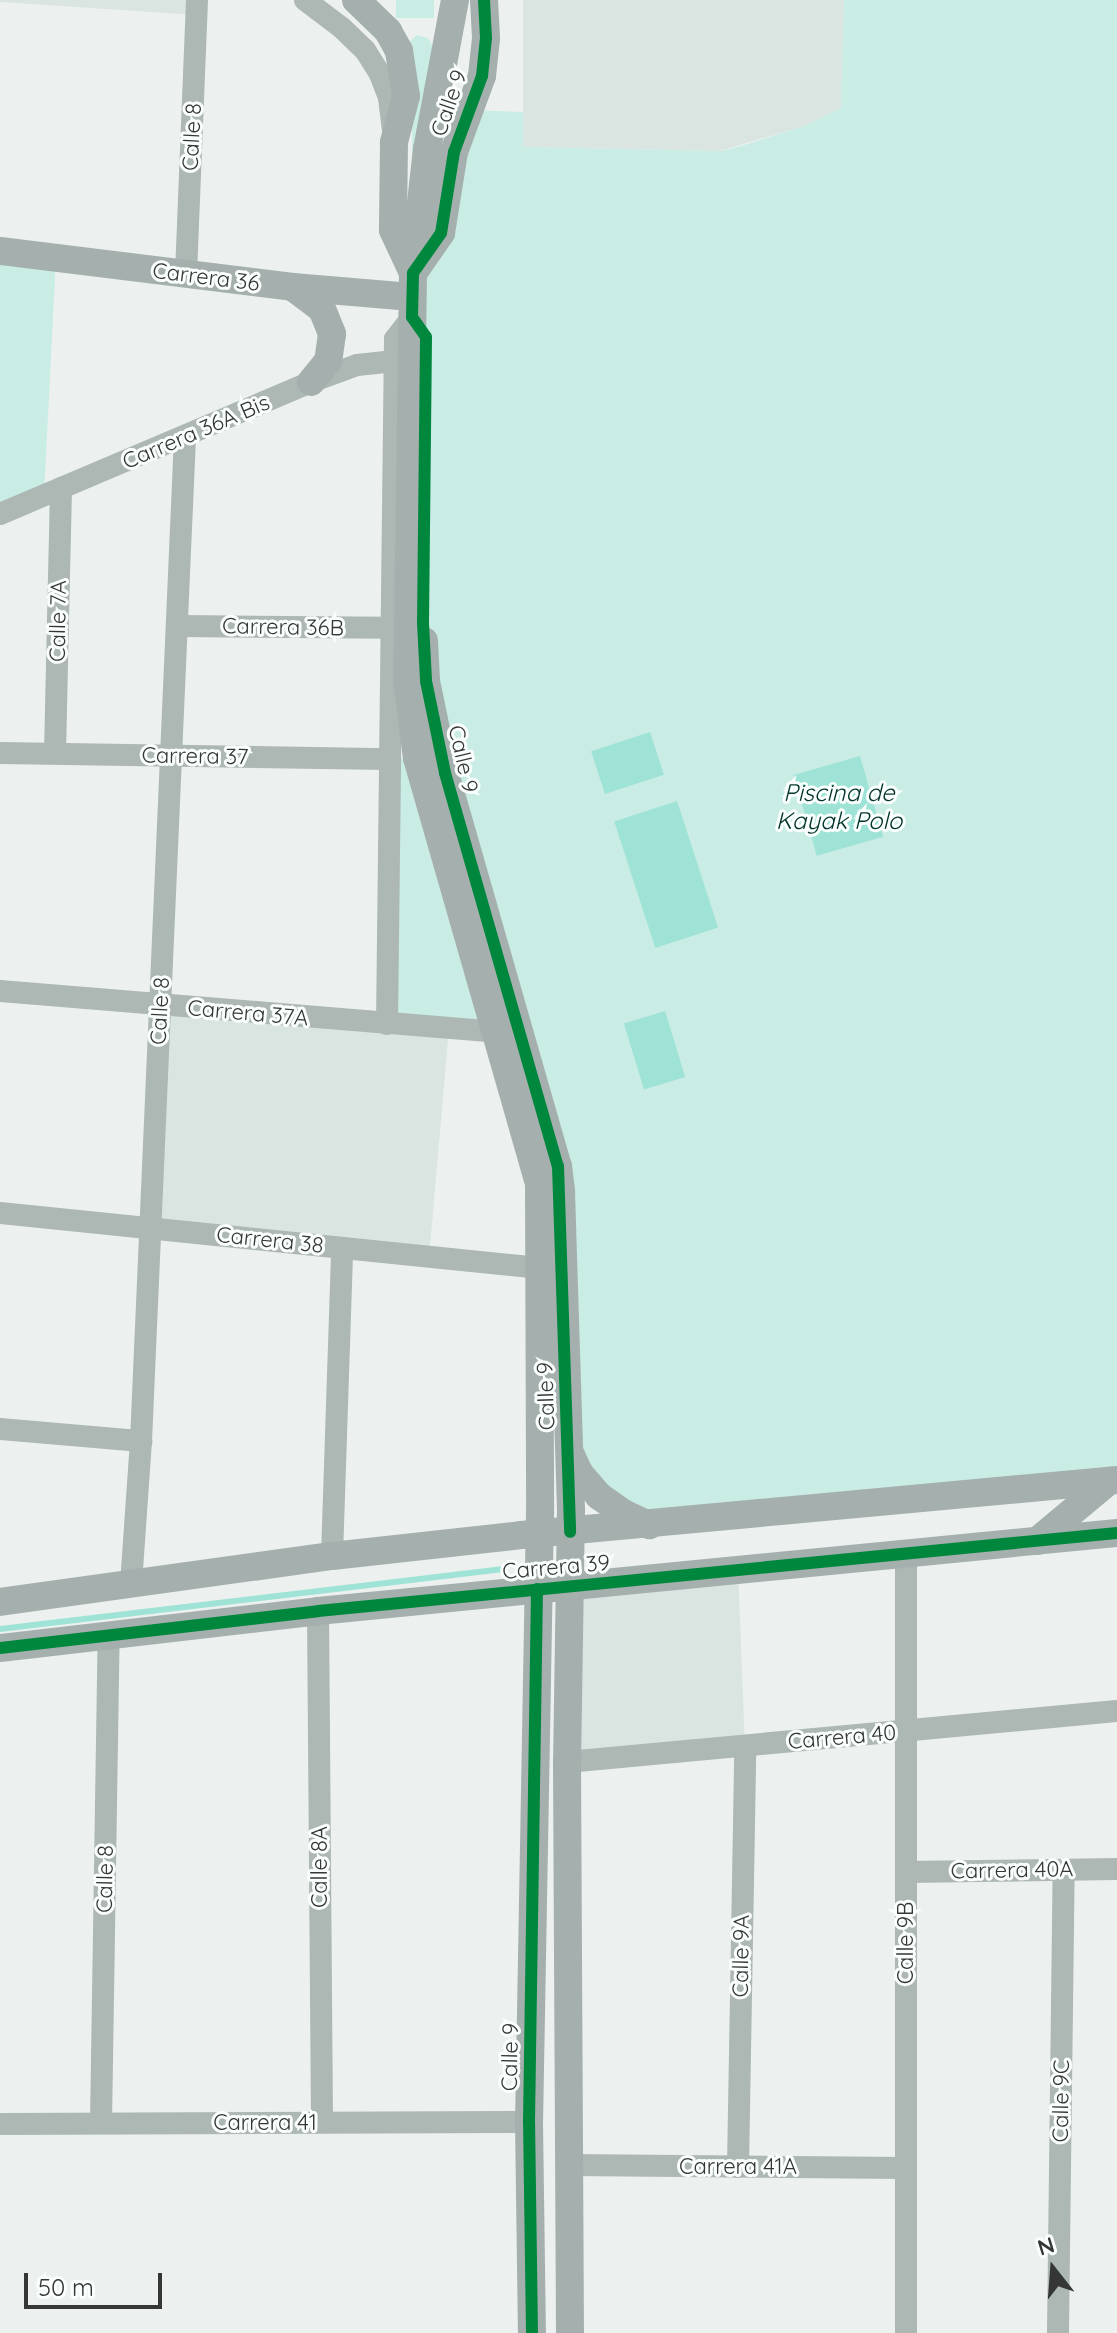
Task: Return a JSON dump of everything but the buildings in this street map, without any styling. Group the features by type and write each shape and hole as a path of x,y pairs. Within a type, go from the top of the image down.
{"main road":[{"path":"356,0 388,31 399,51 406,96 394,142 393,230 412,296"},
{"name":"Calle 9","path":"455,0 427,149 412,296 407,681 417,758 537,1169 540,1268 539,1534 529,2122 532,2333"},
{"name":"Calle 9","path":"484,0 486,38 482,76 454,152 441,233 412,296 426,337 423,623 426,681 438,745 459,829 558,1166 570,1532 567,1762 570,2333"},
{"name":"Carrera 36","path":"0,251 293,287 412,296"},
{"path":"293,287 322,309 332,334 328,361 311,382"},
{"path":"445,853 459,829"},
{"path":"567,1447 580,1474 599,1496 623,1513 650,1525"},
{"path":"1037,1541 1113,1480"},
{"name":"Carrera 39","path":"0,1602 332,1556 1113,1480"},
{"name":"Carrera 39","path":"0,1648 318,1611 1117,1533"}],"street":[{"name":"Calle 8","path":"186,274 197,0"},
{"path":"305,0 365,50 380,74 389,98 394,142"},
{"name":"Calle 9","path":"387,1024 395,339 412,296"},
{"name":"Carrera 36A Bis","path":"0,514 311,382 357,365 395,361"},
{"name":"Calle 8","path":"131,1584 141,1441 185,438"},
{"name":"Calle 7A","path":"55,753 61,488"},
{"name":"Carrera 36B","path":"177,626 390,628"},
{"name":"Carrera 37","path":"0,753 390,759"},
{"name":"Carrera 37A","path":"0,991 497,1032"},
{"name":"Carrera 38","path":"0,1213 540,1268"},
{"path":"332,1556 342,1248"},
{"path":"0,1429 141,1441"},
{"name":"Calle 9B","path":"906,1554 906,2333"},
{"name":"Calle 8A","path":"318,1611 322,2122"},
{"name":"Calle 8","path":"101,2123 109,1635"},
{"name":"Carrera 40","path":"567,1762 1117,1711"},
{"name":"Calle 9A","path":"738,2167 745,1746"},
{"name":"Carrera 40A","path":"906,1872 1117,1869"},
{"name":"Calle 9C","path":"1058,2333 1064,1870"},
{"name":"Carrera 41","path":"0,2124 529,2122"},
{"name":"Carrera 41A","path":"570,2165 906,2168"}],"shaded area":[{"path":"0,0 197,0 196,15"},
{"path":"396,0 434,0 434,18 396,18"},
{"path":"523,0 844,0 842,108 807,125 720,151 523,147"},
{"path":"844,0 1117,0 1117,1480 650,1525 580,1474 564,1318 426,681 423,623 426,338 413,273 470,110 523,112 523,147 721,151 741,146 807,125 841,108"},
{"path":"417,35 428,38 434,48 412,182 412,70 407,44"},
{"path":"0,251 56,258 44,495 0,514"},
{"path":"417,758 497,1032 387,1024 390,759"},
{"path":"160,1005 449,1030 429,1252 141,1227"},
{"path":"738,1570 745,1746 567,1762 569,1586"}],"water":[{"path":"650,732 664,775 605,794 591,751"},
{"name":"Piscina de Kayak Polo","path":"860,756 883,837 817,856 794,775"},
{"path":"677,801 718,927 655,948 614,821"},
{"path":"665,1011 685,1077 644,1090 624,1024"}],"waterway":[{"path":"0,1629 503,1569"}],"cycle path":[{"path":"484,0 486,38 482,76 454,152 441,233 413,273 412,317 426,337 423,623 426,681 445,773 558,1166 570,1532"},
{"path":"0,1648 318,1611 1117,1533"},
{"path":"532,2333 529,2122 537,1589"}]}
